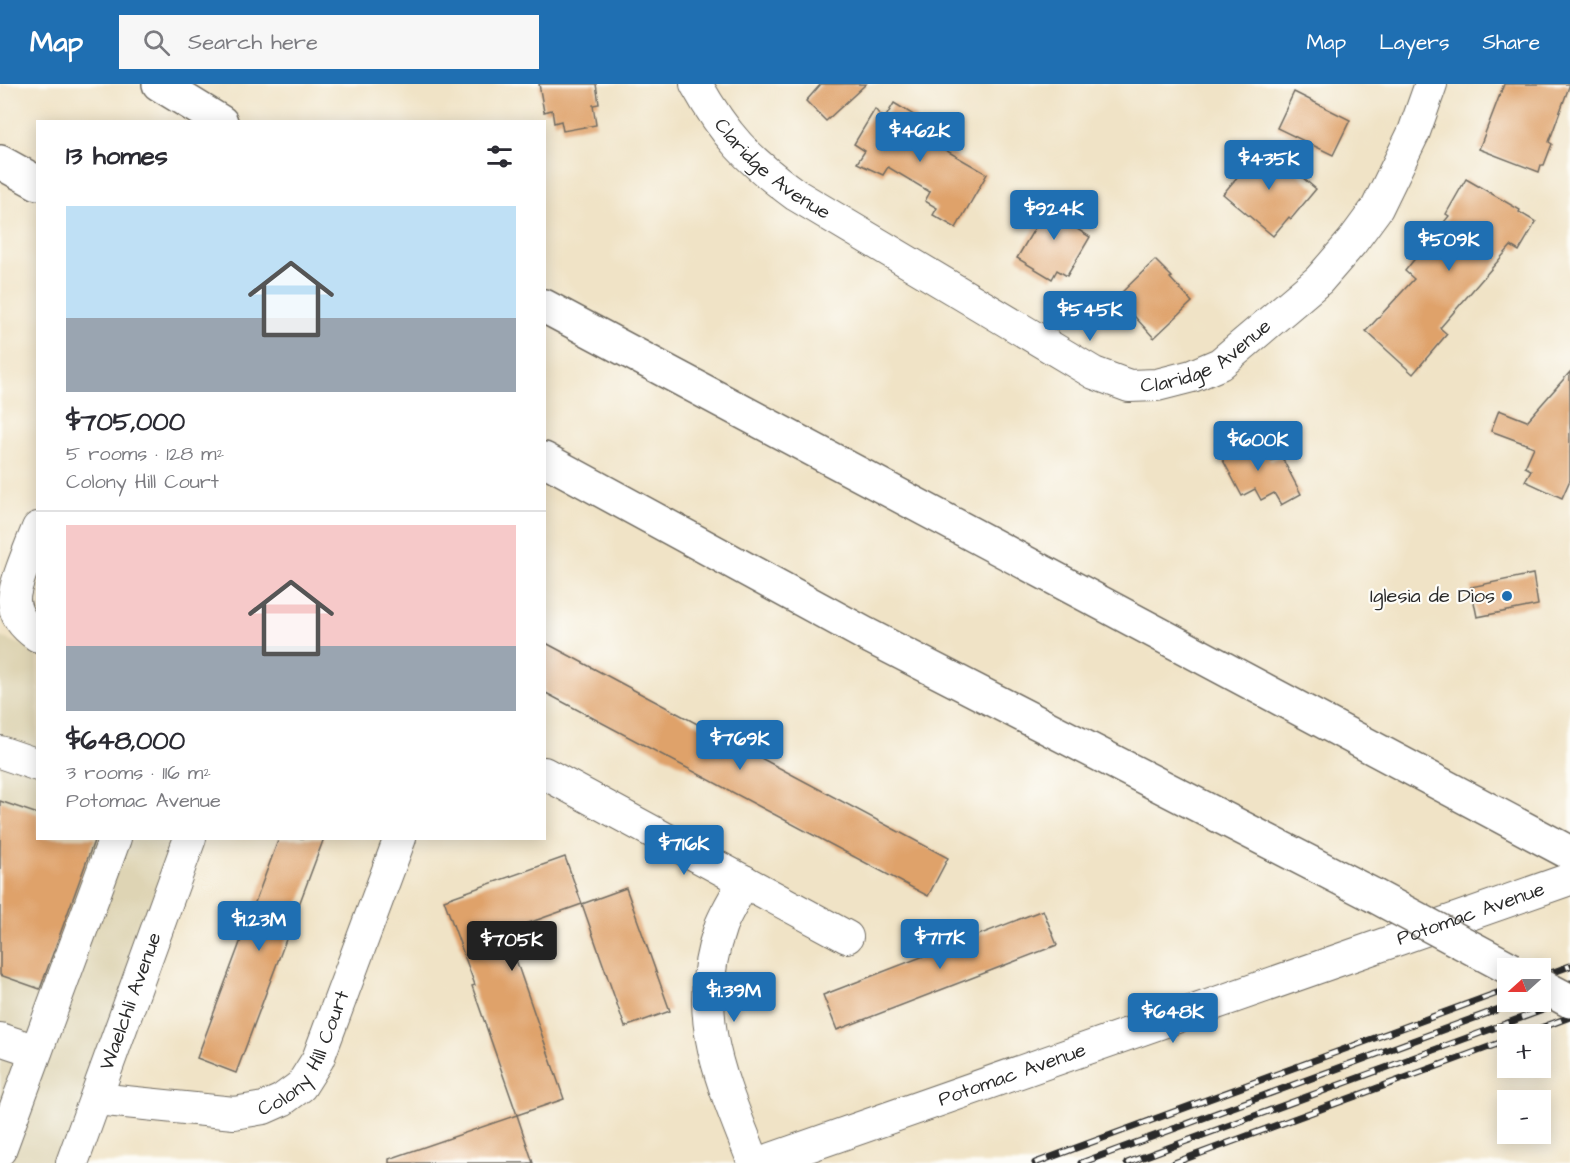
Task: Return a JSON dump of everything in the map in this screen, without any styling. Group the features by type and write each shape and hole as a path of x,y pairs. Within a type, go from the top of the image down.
{"highway":[{"path":"159,84 218,120"},
{"path":"0,162 36,182"},
{"path":"546,307 1570,853"},
{"path":"546,460 865,634 1373,895 1497,961"},
{"path":"1551,991 1570,1001"}],"street":[{"name":"Claridge Avenue","path":"696,84 712,114 732,141 762,171 796,195 1094,373 1129,386 1157,385 1192,376 1220,364 1319,280 1352,242 1377,208 1414,132 1431,84"},
{"path":"36,534 14,601 18,616 27,628 36,635"},
{"path":"0,752 36,764"},
{"path":"546,774 847,937"},
{"path":"0,1150 115,840"},
{"name":"Waelchli Avenue","path":"72,1163 189,840"},
{"name":"Colony Hill Court","path":"96,1099 234,1113 264,1108 282,1100 301,1086 318,1059 399,840"},
{"name":"Potomac Avenue","path":"760,1163 1570,879"},
{"path":"744,880 722,925 707,984 711,1042 722,1082 754,1163"},
{"path":"0,1040 36,1051"}],"shaded area":[{"path":"0,637 36,650 36,840 176,840 59,1163 0,1163"}],"building":[{"path":"539,84 596,84 599,104 593,105 596,125 563,131 561,121 554,123 552,110 544,112"},
{"path":"821,84 866,84 826,121 806,101"},
{"path":"1504,84 1570,84 1549,142 1552,144 1539,172 1479,149"},
{"path":"1294,92 1350,120 1333,155 1277,128"},
{"path":"894,103 917,117 911,127 922,134 921,136 987,174 956,228 933,215 937,208 925,201 930,192 888,167 883,175 857,163 865,151 854,144 875,109 884,120"},
{"path":"1264,145 1316,189 1291,219 1289,217 1273,236 1223,194"},
{"path":"1466,179 1520,210 1519,212 1536,222 1519,251 1511,246 1440,328 1447,334 1413,374 1366,331 1414,279 1405,271 1449,216 1446,214"},
{"path":"1053,197 1077,211 1069,224 1090,237 1067,276 1057,270 1052,279 1017,258"},
{"path":"1155,260 1192,302 1154,338 1117,297"},
{"path":"1570,372 1570,480 1562,498 1525,481 1531,470 1525,467 1534,447 1491,431 1499,410 1527,421"},
{"path":"1239,434 1254,462 1267,455 1271,461 1281,456 1301,494 1281,505 1274,493 1261,500 1255,489 1242,496 1216,447"},
{"name":"Iglesia de Dios","path":"1533,574 1538,605 1477,617 1471,587"},
{"path":"546,643 948,858 928,896 546,693"},
{"path":"0,801 36,813 36,840 94,840 40,989 0,975"},
{"path":"278,840 323,840 236,1073 197,1058"},
{"path":"565,857 582,904 506,931 564,1099 517,1115 472,986 475,985 444,900"},
{"path":"626,888 670,1011 625,1027 582,904"},
{"path":"1043,910 1057,945 837,1030 823,995"},
{"path":"517,1115 533,1163 389,1163 389,1159"}],"railway":[{"path":"1551,973 1570,966"},
{"path":"1551,990 1570,983"},
{"path":"1035,1163 1497,993"},
{"path":"1127,1163 1570,1000"},
{"path":"1081,1163 1497,1010"},
{"path":"1551,1024 1570,1017"},
{"path":"1174,1163 1497,1044"}],"place":[{"name":"Iglesia de Dios","path":"1507,596"}]}
